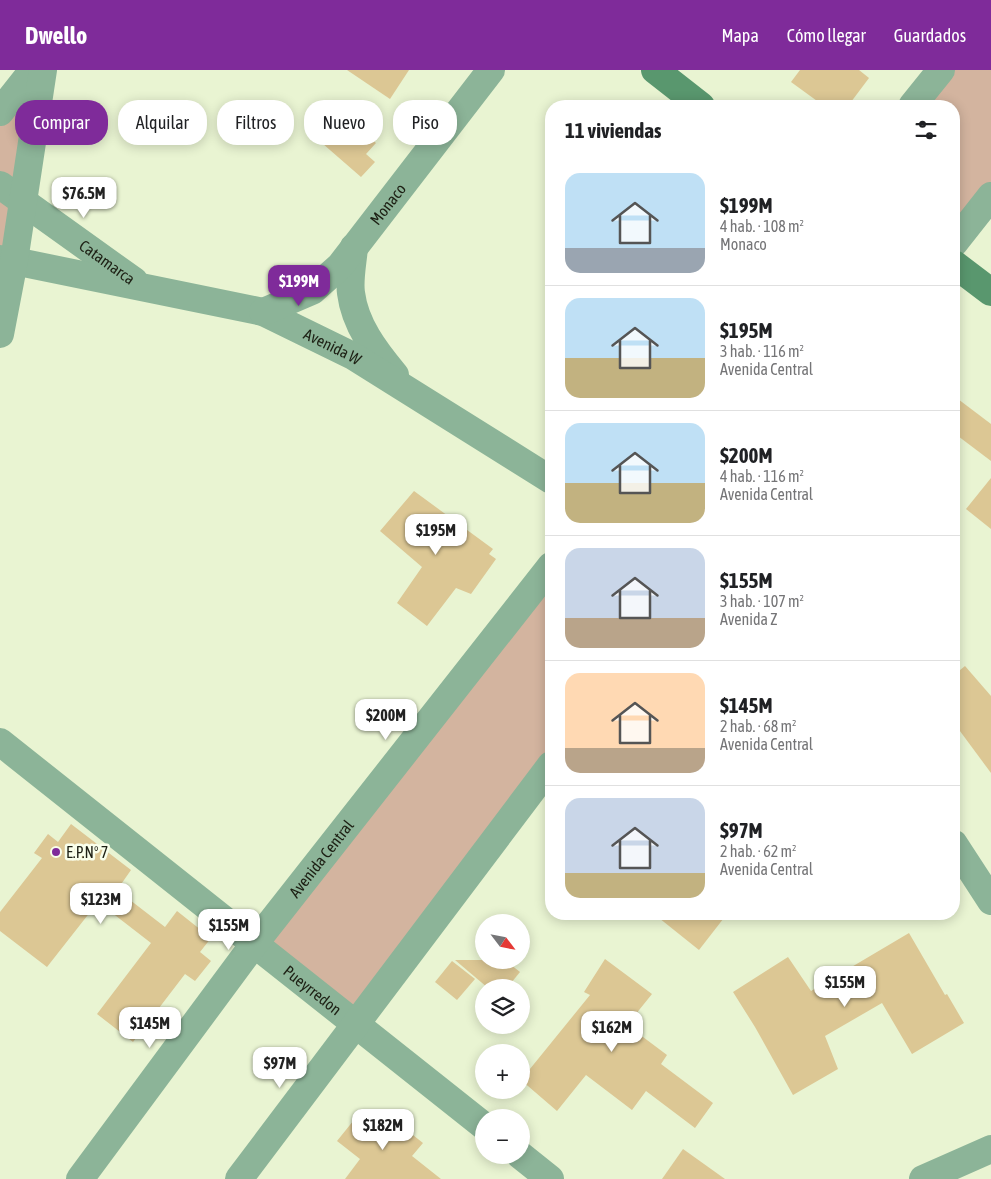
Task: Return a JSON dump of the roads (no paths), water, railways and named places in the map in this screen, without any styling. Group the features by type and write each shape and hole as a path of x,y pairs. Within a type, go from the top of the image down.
{"main road":[{"path":"655,70 693,100"},
{"path":"960,269 991,292"}],"street":[{"path":"0,112 33,70"},
{"path":"0,334 7,260 23,202 44,70"},
{"name":"Monaco","path":"263,312 312,291 340,266 491,70"},
{"path":"917,100 940,70"},
{"name":"Catamarca","path":"0,185 143,287"},
{"path":"960,235 991,196"},
{"path":"354,246 351,293 360,324 376,352 409,391"},
{"name":"Avenida W","path":"7,260 263,312 353,356 545,476"},
{"name":"Avenida Central","path":"80,1179 254,944 545,574"},
{"name":"Pueyrredon","path":"0,742 475,1119"},
{"path":"239,1179 545,772"},
{"path":"960,853 991,901"},
{"path":"923,1179 991,1149"},
{"path":"530,1163 550,1179"}],"place":[{"name":"E.P.N° 7","path":"56,852"}]}
